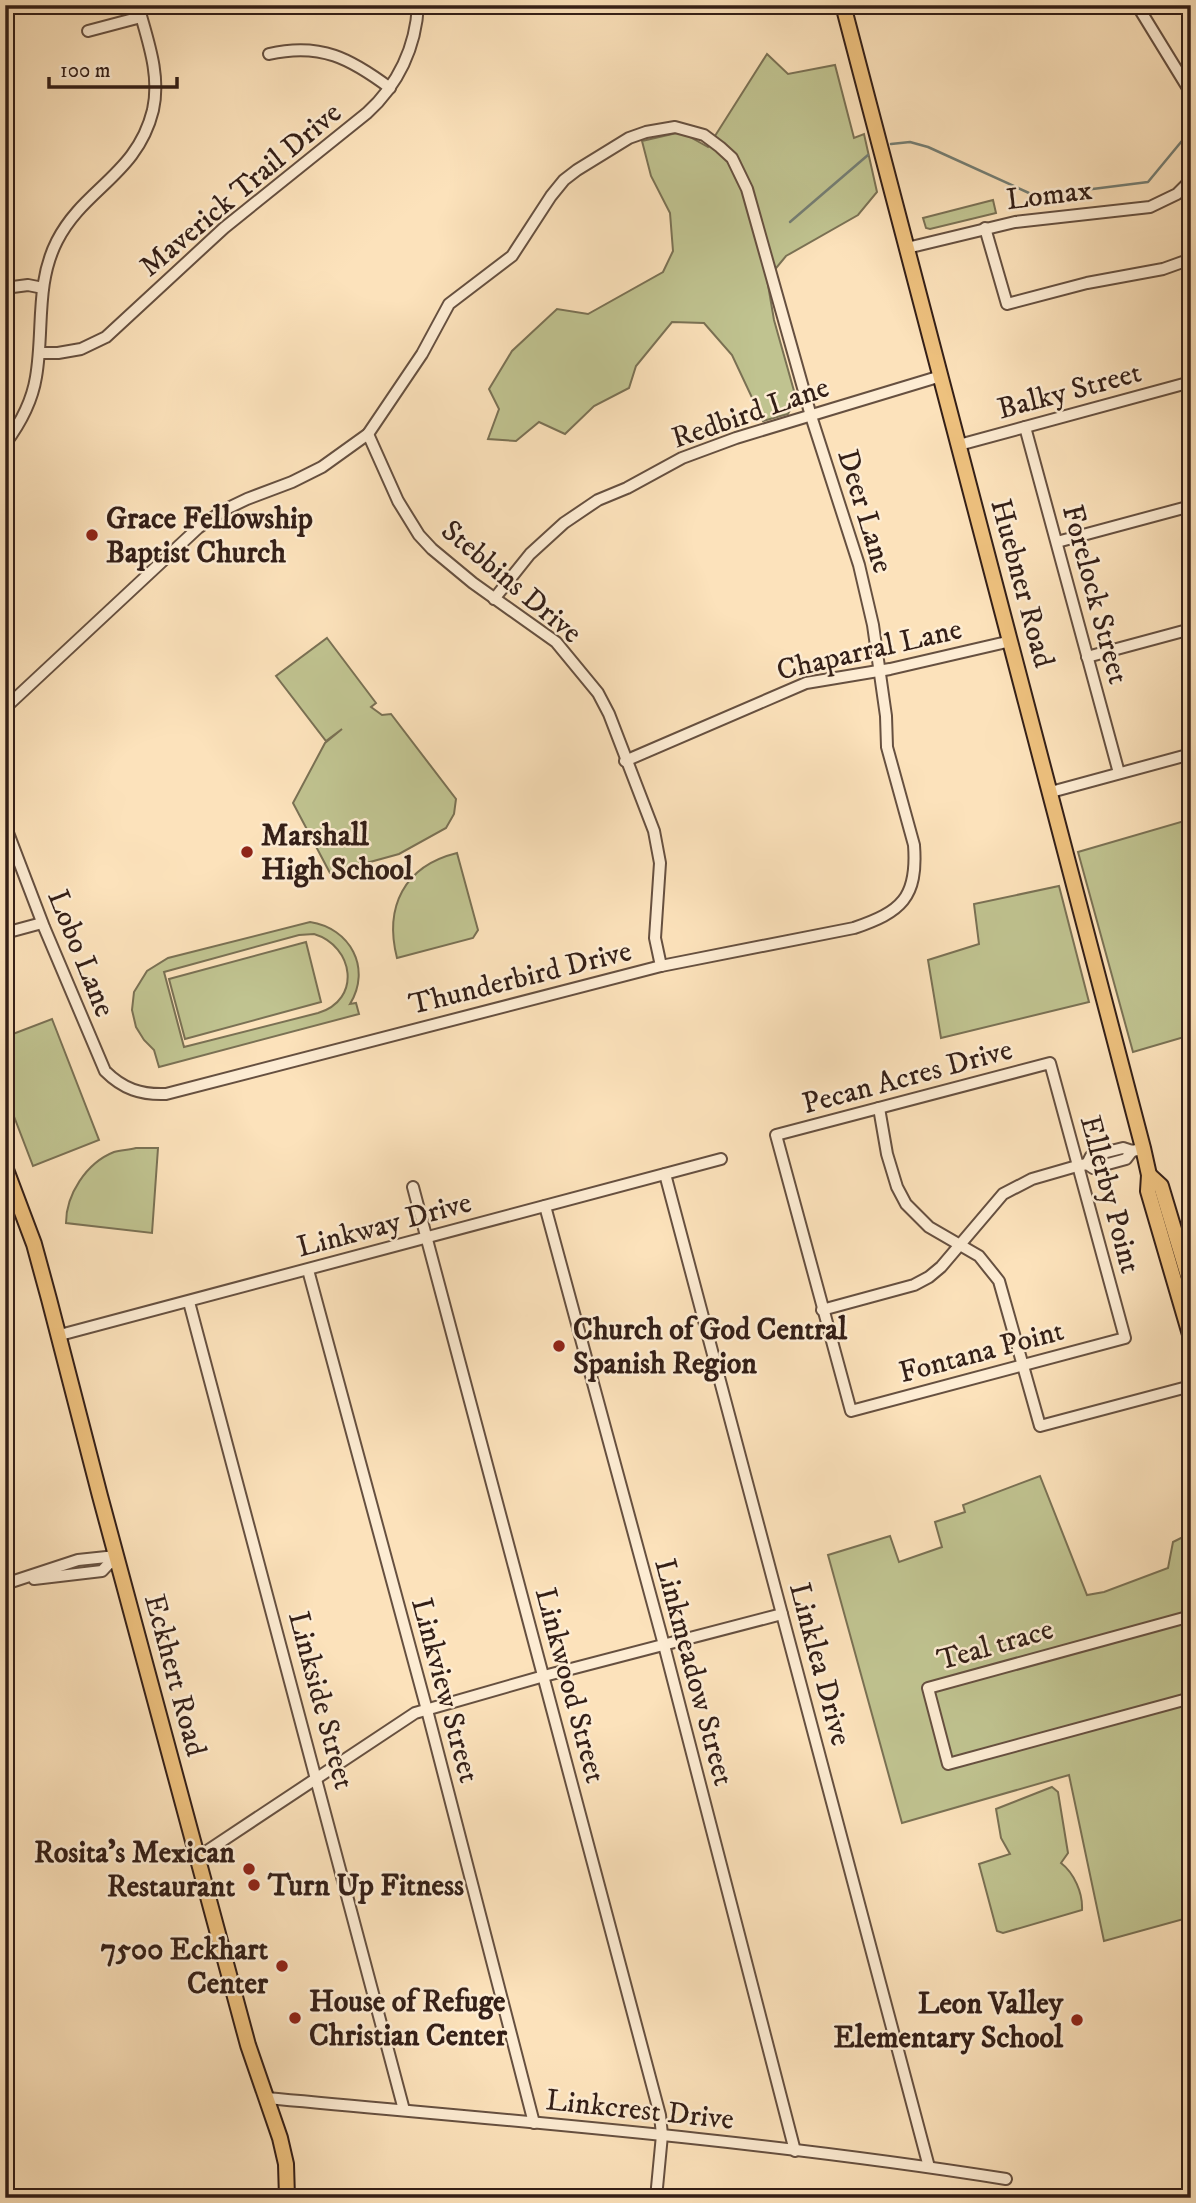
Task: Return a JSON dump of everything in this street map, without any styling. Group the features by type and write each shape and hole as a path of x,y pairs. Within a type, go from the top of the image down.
{"main road":[{"name":"Huebner Road","path":"843,5 1051,792 1138,1150 1149,1175 1161,1186 1191,1286"},
{"name":"Eckhert Road","path":"5,1167 34,1244 60,1335 116,1556 248,2045 267,2098 286,2165 287,2198"},
{"name":"Huebner Road","path":"1149,1175 1148,1191 1191,1338"}],"street":[{"name":"Maverick Trail Drive","path":"39,353 81,349 106,337 224,228 368,113 390,88 411,45 418,5"},
{"path":"1137,5 1191,93"},
{"path":"5,444 24,414 32,395 39,353 43,288 50,258 68,223 136,150 149,125 154,106 154,70 139,11 88,31"},
{"path":"270,54 308,50 339,56 358,65 390,88"},
{"name":"Deer Lane","path":"368,434 422,354 449,304 512,256 551,196 571,175 629,138 675,127 704,135 732,158 747,190 810,416 859,565 868,601 880,670 887,747 914,845 915,871 910,886"},
{"name":"Lomax","path":"908,248 1015,222 1150,207 1177,194 1191,180"},
{"path":"985,228 1007,304 1087,283 1163,269 1191,259"},
{"path":"5,288 28,285 43,288"},
{"name":"Redbird Lane","path":"494,599 530,554 555,531 598,500 708,447 941,376"},
{"name":"Balky Street","path":"960,445 1191,383"},
{"name":"Forelock Street","path":"1025,428 1119,774"},
{"path":"5,708 198,528 224,510 321,467 368,434"},
{"name":"Stebbins Drive","path":"368,434 398,501 419,535 446,562 555,642 591,683 609,714 660,852 655,937 660,966"},
{"path":"1057,542 1191,506"},
{"path":"1087,657 1191,629"},
{"name":"Chaparral Lane","path":"625,761 806,683 880,670 1011,641"},
{"path":"1051,792 1191,754"},
{"name":"Lobo Lane","path":"5,825 42,923 101,1064 115,1082 128,1089"},
{"name":"Thunderbird Drive","path":"128,1089 144,1094 166,1094 660,966 854,928 879,920 895,910 905,898 910,886"},
{"path":"5,933 42,923"},
{"name":"Pecan Acres Drive","path":"822,1310 776,1135 1050,1063"},
{"name":"Ellerby Point","path":"1050,1063 1082,1165 1125,1338"},
{"path":"879,1108 887,1154 897,1187 906,1204 922,1222 985,1261 999,1281 1040,1426 1191,1386"},
{"path":"822,1310 914,1284 935,1272 1003,1194 1032,1179 1082,1165 1091,1156 1123,1148 1138,1150"},
{"name":"Linkway Drive","path":"60,1335 721,1158"},
{"name":"Linklea Drive","path":"665,1174 929,2167"},
{"name":"Linkwood Street","path":"413,1187 660,2115 662,2135 656,2198"},
{"name":"Linkmeadow Street","path":"545,1206 664,1645 795,2151"},
{"name":"Linkview Street","path":"308,1270 427,1710 534,2123"},
{"name":"Linkside Street","path":"189,1302 318,1778 404,2110"},
{"name":"Fontana Point","path":"822,1310 851,1411 1125,1338"},
{"path":"5,1584 102,1571 116,1556"},
{"path":"198,1857 415,1713 544,1676 782,1614"},
{"name":"Teal trace","path":"1191,1616 928,1688 948,1764 1191,1698"},
{"name":"Linkcrest Drive","path":"267,2098 662,2135 929,2167 1006,2179"}],"green space":[{"path":"767,54 788,74 835,65 854,138 864,134 877,192 858,215 786,256 767,279 774,320 796,398 788,414 763,421 732,355 704,323 672,322 636,366 629,388 594,406 565,434 539,422 516,441 488,439 499,409 489,389 512,351 557,309 588,314 663,272 673,251 670,213 651,176 642,141 681,132 708,147"},
{"path":"993,200 996,213 926,228 923,218"},
{"path":"327,638 376,703 371,707 382,715 391,714 456,799 454,814 446,828 399,854 330,873 293,803 325,743 342,729 326,741 276,676"},
{"path":"1191,819 1191,1035 1133,1052 1078,852"},
{"path":"457,853 478,930 473,938 397,958 393,922 402,891 411,878 423,868"},
{"path":"1059,886 1089,1002 941,1038 928,960 979,944 974,904"},
{"path":"310,922 324,926 346,941 358,964 359,977 350,1004 356,1003 359,1014 159,1067 154,1050 136,1027 132,1010 134,992 147,971 168,958","holes":["314,934 327,940 338,950 348,973 342,997 332,1006 318,1013 184,1047 164,972 299,935"]},
{"path":"306,942 321,1002 185,1039 169,979"},
{"path":"52,1019 99,1140 33,1166 5,1093 5,1037"},
{"path":"158,1148 152,1233 66,1223 74,1191 87,1172 114,1152"},
{"path":"1040,1476 1087,1595 1104,1592 1168,1568 1173,1542 1183,1537 1191,1565 1191,1917 1104,1941 1069,1775 902,1823 828,1555 890,1536 899,1562 942,1547 935,1522 965,1512 963,1505"},
{"path":"1052,1787 1058,1792 1068,1853 1061,1863 1077,1884 1082,1910 1003,1933 997,1931 979,1864 1010,1854 1001,1838 996,1809"}],"waterway":[{"path":"891,144 910,142 928,147 1029,193 1045,195 1148,182 1186,136"},
{"path":"790,222 868,155"}],"place":[{"name":"Grace Fellowship Baptist Church","path":"92,535"},
{"name":"Marshall High School","path":"247,852"},
{"name":"Church of God Central Spanish Region","path":"559,1346"},
{"name":"Rosita's Mexican Restaurant","path":"249,1869"},
{"name":"Turn Up Fitness","path":"254,1885"},
{"name":"7500 Eckhart Center","path":"282,1966"},
{"name":"House of Refuge Christian Center","path":"295,2018"},
{"name":"Leon Valley Elementary School","path":"1077,2020"}]}
